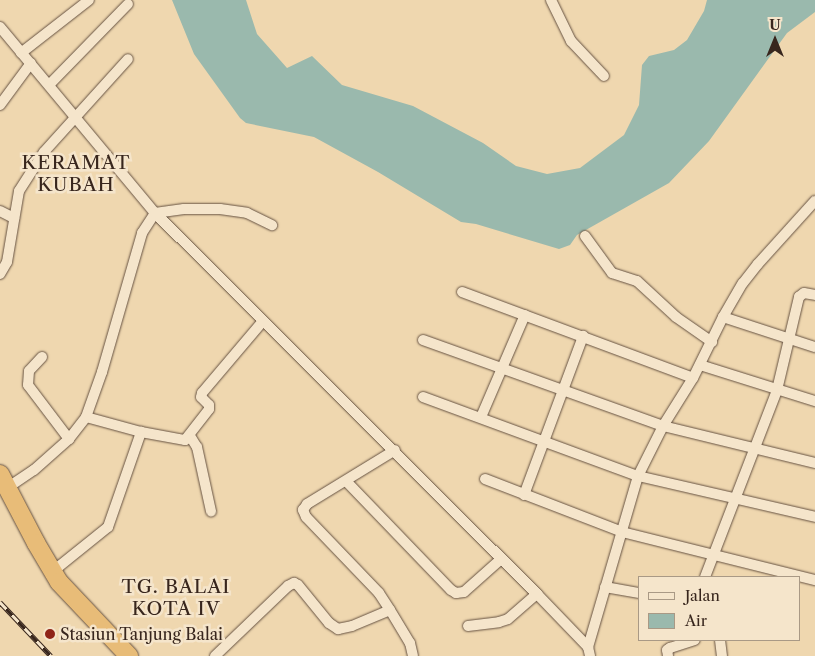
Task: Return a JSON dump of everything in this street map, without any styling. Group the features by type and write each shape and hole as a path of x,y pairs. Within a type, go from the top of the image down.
{"highway":[{"path":"4,481 52,572 129,656"}],"street":[{"path":"21,53 89,0"},
{"path":"551,0 571,41 604,76"},
{"path":"49,85 128,4"},
{"path":"0,27 155,213 395,450 537,594 589,651"},
{"path":"0,274 7,262 19,191 44,152 128,59"},
{"path":"0,105 31,63"},
{"path":"589,651 605,587 638,476 663,426 693,378 723,317 758,264 815,201"},
{"path":"4,481 34,470 68,439 86,417 142,233 155,213 184,209 220,210 248,213 272,225"},
{"path":"0,210 14,218"},
{"path":"585,236 612,273 637,281 676,317 712,342"},
{"path":"462,292 693,378"},
{"path":"705,576 777,390 800,295 804,293 815,295"},
{"path":"481,417 525,315"},
{"path":"723,317 815,347"},
{"path":"86,417 140,432 185,440 190,436 209,409 209,405 201,397 202,393 263,321"},
{"path":"524,495 583,336"},
{"path":"423,340 663,426 755,450 815,463"},
{"path":"42,357 29,371 28,385 68,439"},
{"path":"700,365 815,401"},
{"path":"423,397 481,417 543,443 638,476 815,517"},
{"path":"52,572 108,527 140,432"},
{"path":"190,436 197,447 211,511"},
{"path":"395,450 307,504 303,510 306,517 379,593 410,643 413,656"},
{"path":"486,480 622,532 714,553 815,580"},
{"path":"346,481 456,593 464,592 501,559"},
{"path":"216,656 288,586 294,584 298,585 329,623 338,629 352,626 390,610"},
{"path":"605,587 638,593"},
{"path":"468,626 500,622 537,594"},
{"path":"668,656 667,650 670,648 692,641"},
{"path":"720,641 722,656"}],"water":[{"path":"172,0 246,0 257,34 287,68 312,56 342,85 413,106 483,143 516,166 547,174 580,168 624,135 639,105 642,65 649,56 674,50 687,40 704,11 707,0 815,0 815,12 787,33 709,141 669,183 577,235 570,245 559,249 476,224 461,222 378,172 314,137 246,123 240,118 194,54"}],"railway":[{"path":"0,602 51,656"}],"place":[{"name":"Stasiun Tanjung Balai","path":"50,634"}],"district":[{"name":"KERAMAT KUBAH","path":"76,174"},
{"name":"TG. BALAI KOTA IV","path":"176,598"}]}
